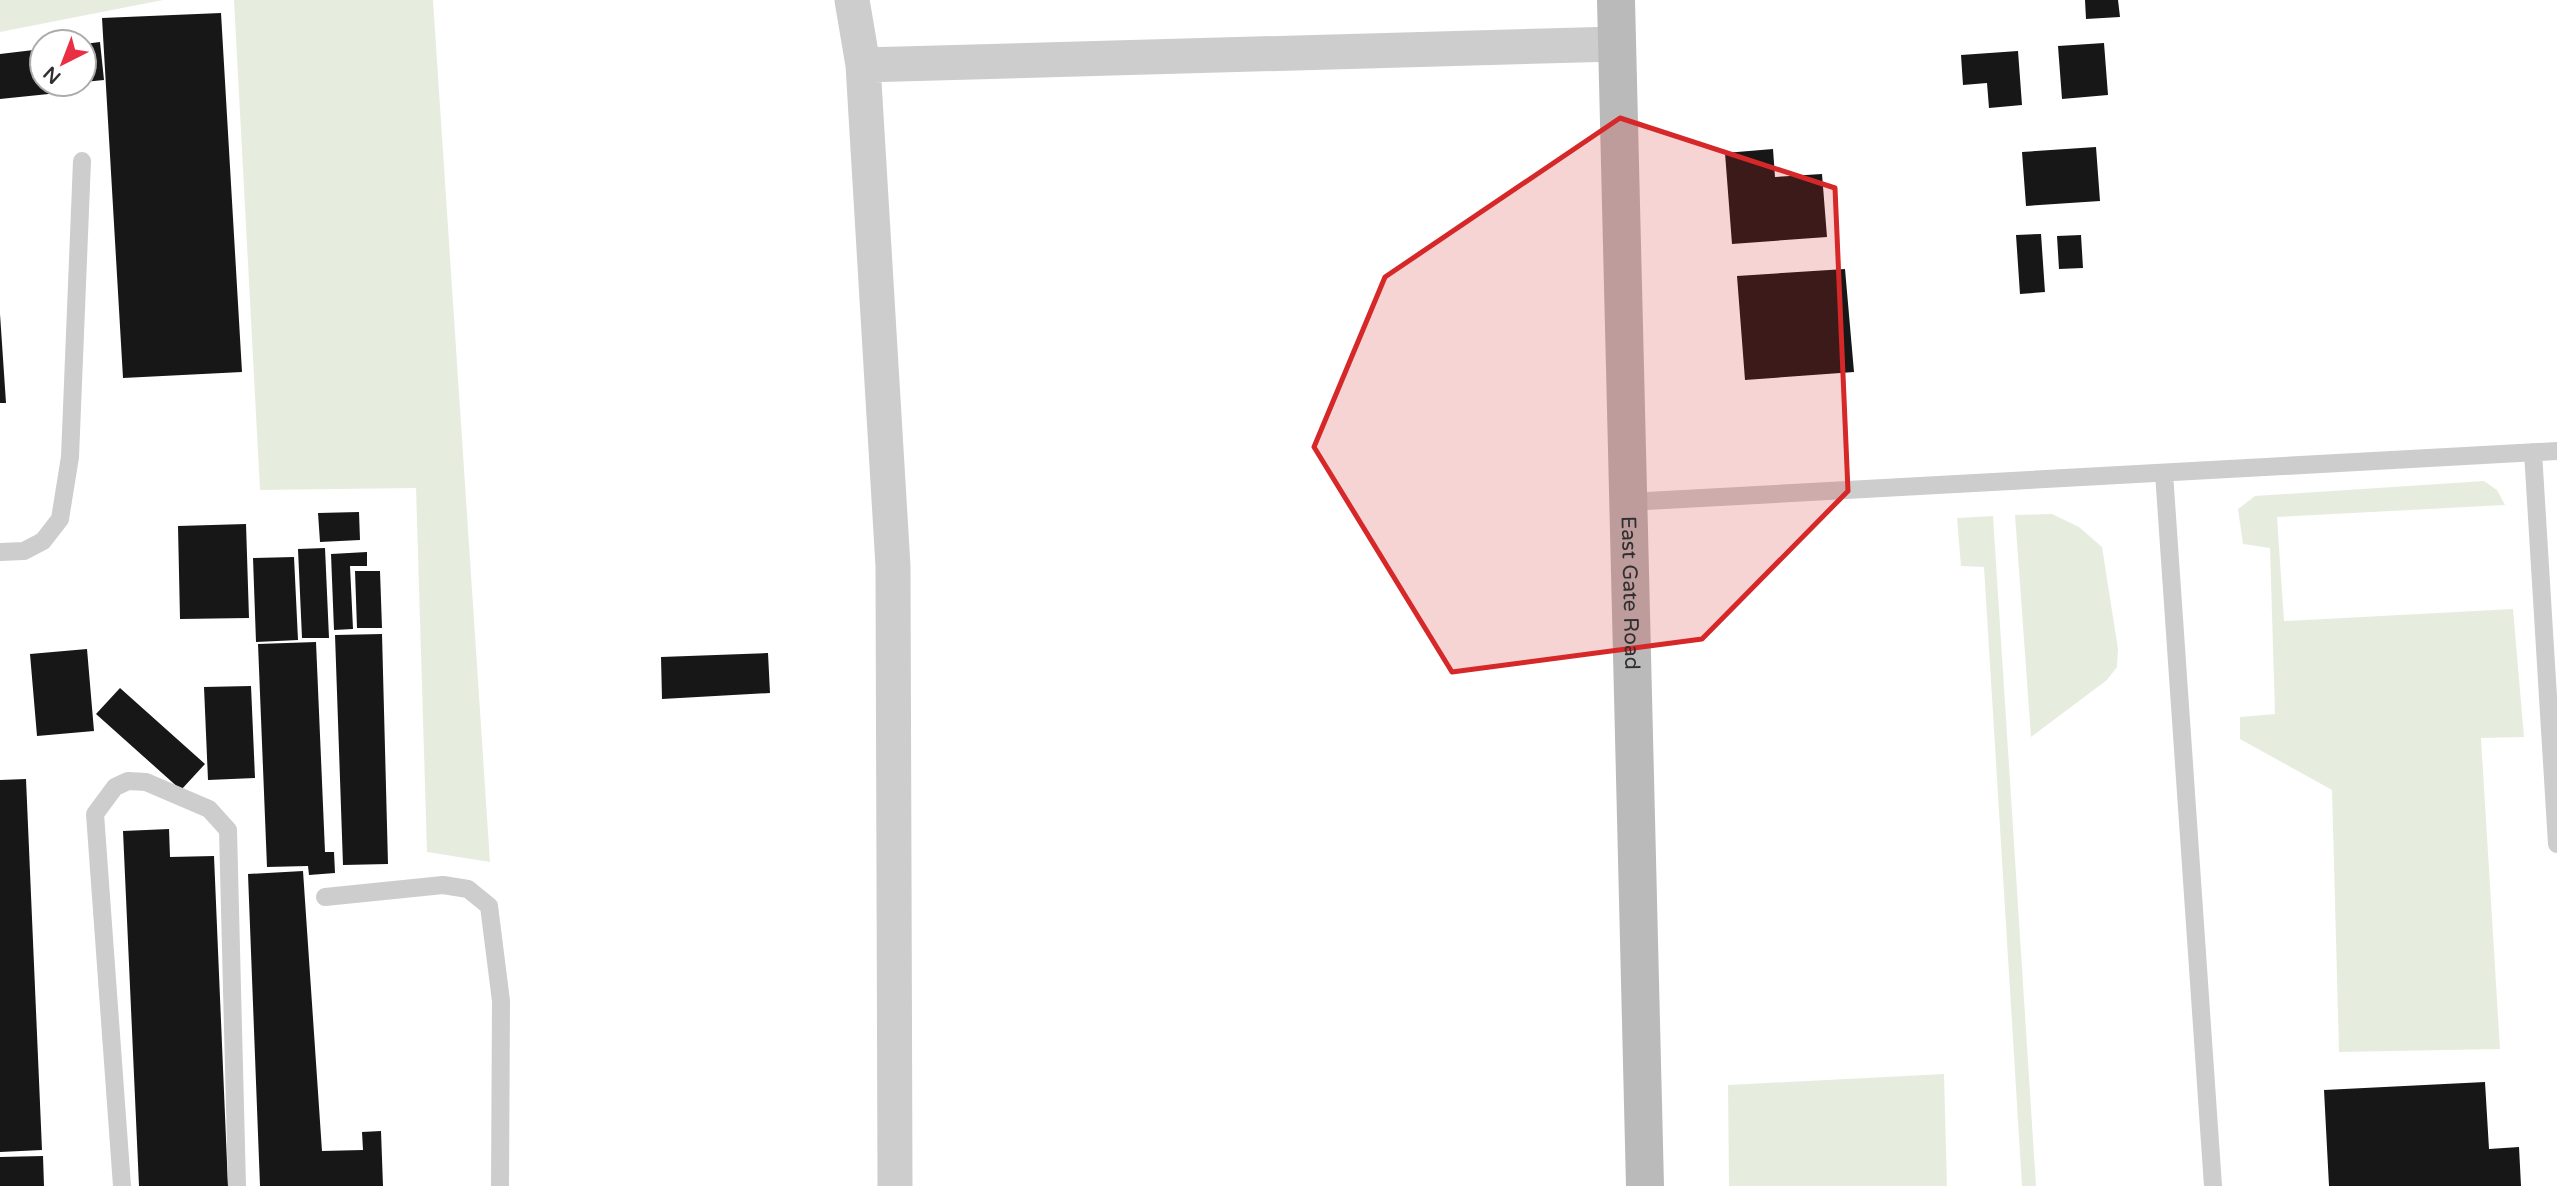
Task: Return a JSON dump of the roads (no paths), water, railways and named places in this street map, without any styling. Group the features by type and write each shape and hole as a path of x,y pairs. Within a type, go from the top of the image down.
{"street":[{"path":"852,0 863,65 894,566 895,1186"},
{"name":"East Gate Road","path":"1616,0 1645,1186"},
{"path":"863,65 1617,44"}],"lane":[{"path":"0,552 24,551 43,541 60,519 70,457 82,161"},
{"path":"1628,502 2557,451"},
{"path":"2533,452 2557,844"},
{"path":"2164,473 2213,1186"},
{"path":"122,1186 95,814 115,787 128,781 146,782 201,805 209,809 228,830 237,1186"},
{"path":"325,897 443,886 468,889 489,906 501,1002 500,1186"}]}
